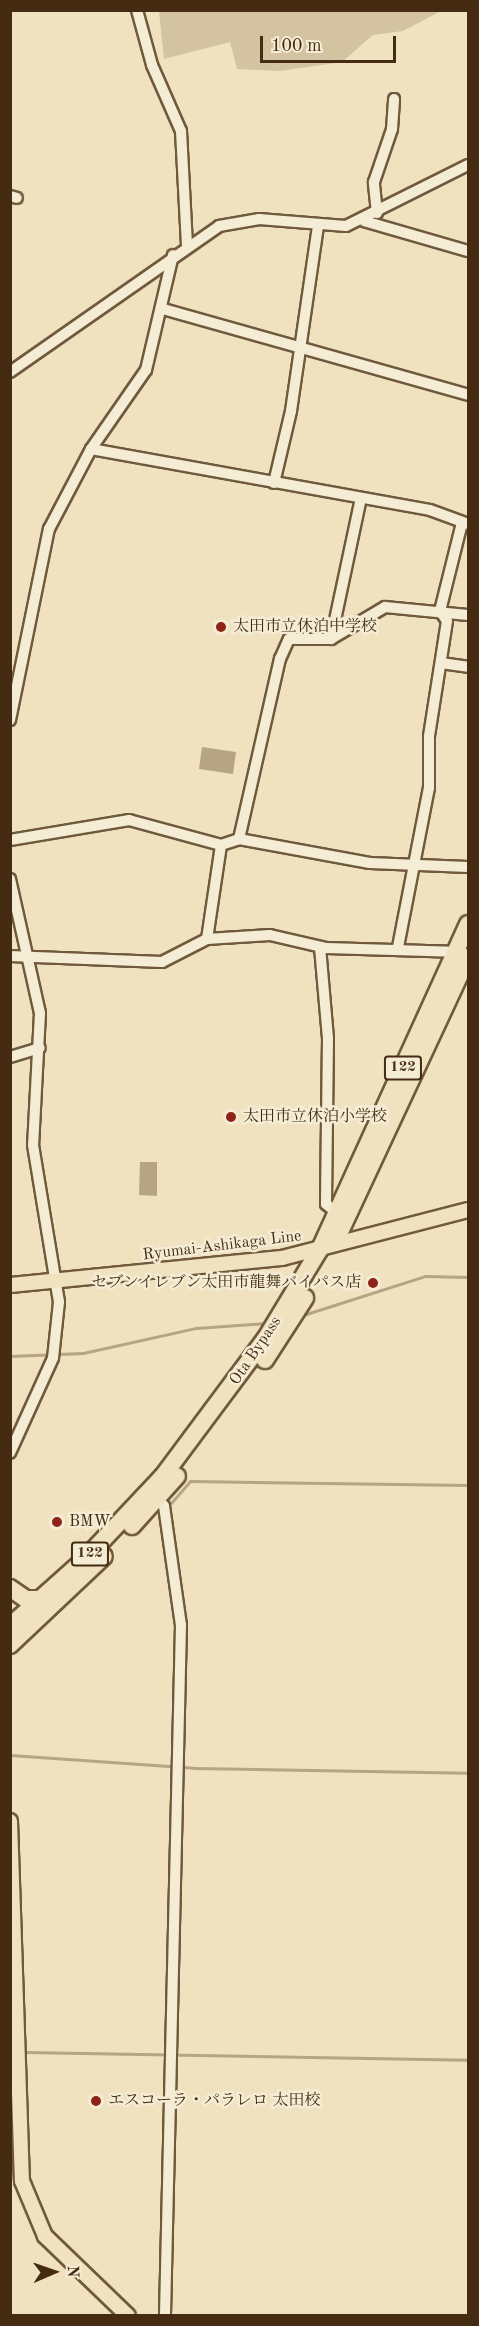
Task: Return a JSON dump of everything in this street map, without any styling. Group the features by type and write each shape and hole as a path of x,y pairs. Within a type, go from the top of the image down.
{"highway":[{"name":"Ota Bypass","path":"10,1645 158,1499 284,1333 464,954 468,924"},
{"name":"Ota Bypass","path":"10,1626 163,1476 246,1366 326,1247 336,1212 464,954"},
{"path":"10,1588 26,1599 40,1599"}],"main road":[{"name":"Ryumai-Ashikaga Line","path":"10,1286 263,1261 468,1210"},
{"path":"10,1821 22,2181 45,2236 128,2316"}],"street":[{"path":"137,10 151,64 181,131 187,247"},
{"path":"377,213 374,182 392,129 394,99"},
{"path":"364,221 468,165"},
{"path":"10,372 173,255 219,226 241,220 318,226 364,221 468,247"},
{"path":"274,483 318,226"},
{"path":"10,720 49,529 91,449 146,370 163,309 173,255"},
{"path":"163,309 468,395"},
{"path":"91,449 430,510 465,523 440,611"},
{"path":"332,639 361,498"},
{"path":"239,839 287,644 294,638 332,639 385,607 468,615"},
{"path":"398,947 429,788 429,736 447,621 440,611"},
{"path":"441,663 468,667"},
{"path":"10,840 129,820 221,845 239,839 370,863 468,867"},
{"path":"207,939 221,845"},
{"path":"10,879 40,1013 33,1145 57,1281 53,1358 10,1453"},
{"path":"10,956 29,960 162,962 207,939 270,935 320,947 398,947 464,954"},
{"path":"320,947 328,1038 326,1204 336,1212"},
{"path":"10,1057 39,1048"},
{"path":"158,1499 164,1506 181,1624 165,2316"}],"shaded area":[{"path":"159,10 441,11 403,31 373,35 342,62 280,71 237,69 230,42 164,59"},
{"path":"202,747 236,752 233,774 199,769"},
{"path":"140,1162 157,1162 157,1196 139,1195"}],"waterway":[{"path":"300,1316 425,1276 468,1277"},
{"path":"10,1356 83,1353 196,1328 267,1323"},
{"path":"171,1503 190,1481 468,1485"},
{"path":"10,1755 194,1768 468,1773"},
{"path":"25,2052 468,2060"}],"place":[{"name":"太田市立休泊中学校","path":"221,627"},
{"name":"太田市立休泊小学校","path":"231,1117"},
{"name":"セブンイレブン太田市龍舞バイパス店","path":"373,1283"},
{"name":"BMW","path":"57,1522"},
{"name":"エスコーラ・パラレロ 太田校","path":"96,2101"}]}
